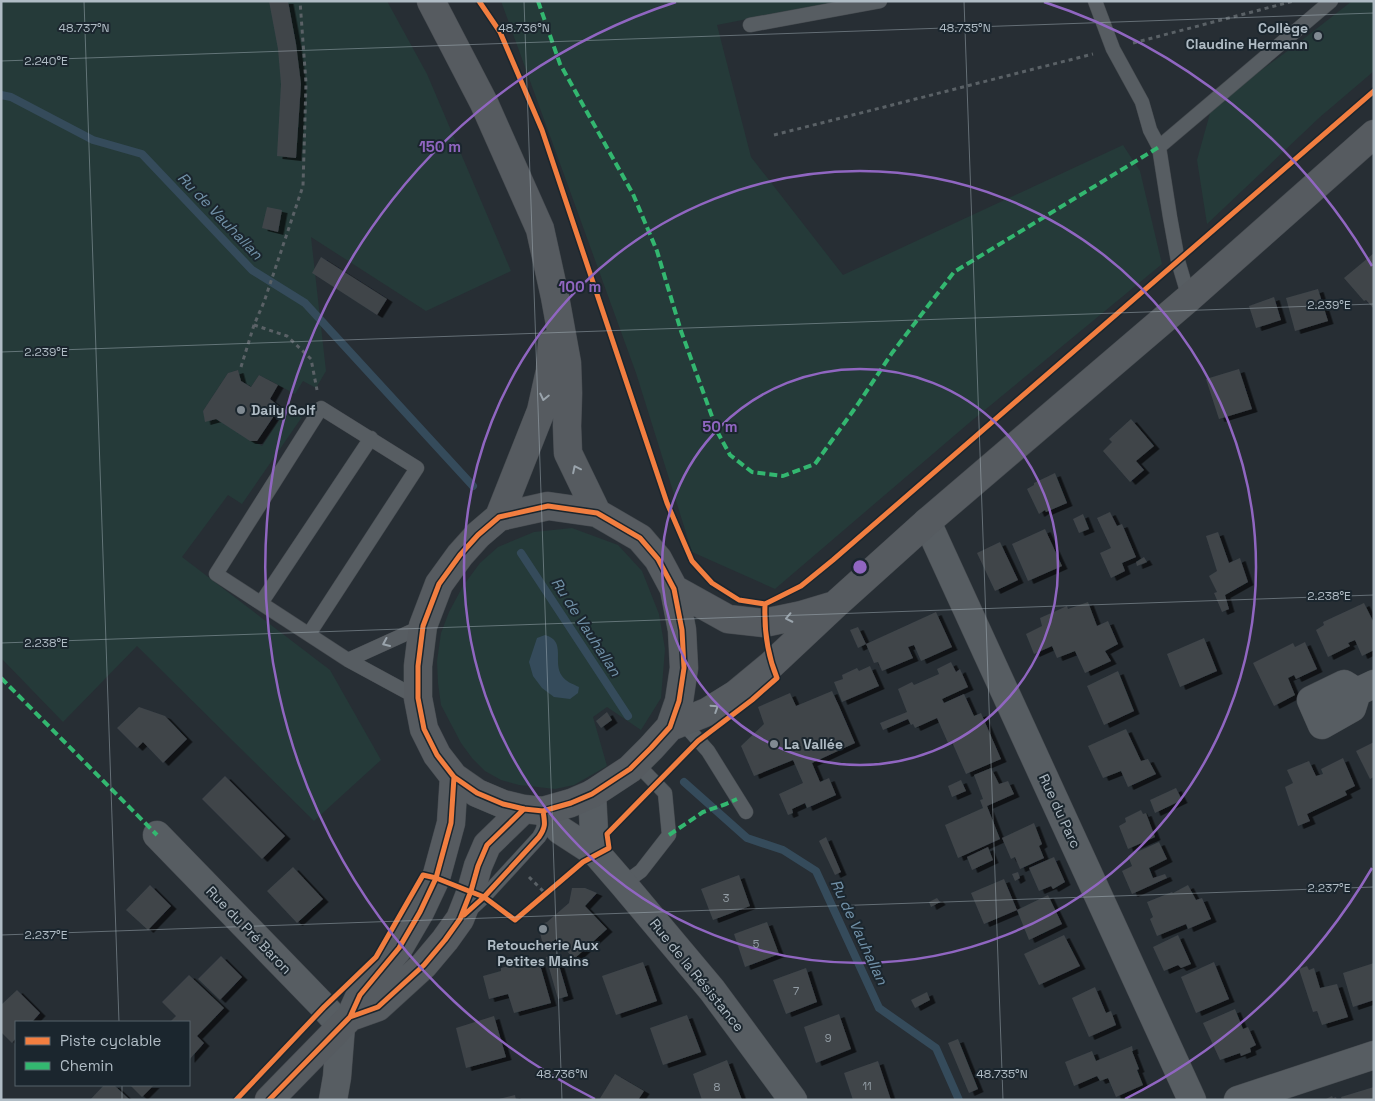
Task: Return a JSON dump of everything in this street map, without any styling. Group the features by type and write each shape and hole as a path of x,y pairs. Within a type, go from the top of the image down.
{"main road":[{"path":"431,1 484,103 540,229 556,297 567,363 568,453 597,513"},
{"path":"676,725 684,668 682,630 674,589 658,559 640,538 597,513 548,506 499,517 478,535 460,555 439,584 423,626 418,666 418,698 424,729 437,755 454,777 477,793 503,804 534,810 571,804 592,794 630,769 676,725 707,712 736,694 771,665 927,522 1189,298 1374,134"},
{"path":"499,517 540,411 550,371 556,297"},
{"path":"674,589 728,620 764,623 802,615 836,604"},
{"path":"269,1100 345,1022 360,995 399,948 420,912 436,878 450,823 454,777"},
{"path":"345,1022 378,1007 424,965 460,919 487,844 534,810"}],"street":[{"name":"Rue du Parc","path":"927,522 1192,1100"},
{"path":"592,794 596,854"},
{"name":"Rue de la Résistance","path":"534,810 596,854 623,884 712,990 793,1100"},
{"name":"Rue du Pré Baron","path":"157,834 324,1007 345,1022"},
{"path":"333,1100 345,1022"},
{"path":"1238,1100 1374,1055"}],"lane":[{"path":"750,25 880,1"},
{"path":"1095,1 1114,49 1142,102 1150,130 1159,147 1178,261 1189,298"},
{"path":"1159,147 1331,1"},
{"path":"309,634 418,468 321,408 216,574 348,660 418,698"},
{"path":"262,603 371,438"},
{"path":"348,660 423,626"},
{"path":"676,725 708,751 746,812"},
{"path":"623,884 641,871 669,835 665,793 636,763"}],"path":[{"path":"241,367 303,186 306,83 300,1"},
{"path":"774,135 1114,49 1294,1"},
{"path":"254,325 287,336 311,358 321,408"}],"green space":[{"path":"1,1 387,1 427,74 511,271 426,311 311,237 326,371 316,388 303,381 295,394 259,375 251,387 241,381 238,370 228,373 203,411 262,446 288,407 302,417 242,504 228,495 182,557 330,670 381,760 314,821 137,646 63,722 1,658"},
{"path":"501,1 840,1 717,25 751,157 843,275 1123,145 1140,171 1162,264 969,423 775,589 692,552 636,373"},
{"path":"1352,1 1374,1 1374,71 1320,117 1207,224 1197,160 1212,106"},
{"path":"572,528 618,545 642,571 659,614 665,649 661,698 641,730 607,707 593,717 607,766 574,785 555,789 519,785 501,780 485,771 472,758 461,743 441,705 437,661 441,633 449,612 463,586 480,563 498,547 534,532"}],"water":[{"path":"545,635 556,642 558,665 562,676 579,687 578,693 570,699 554,697 542,688 533,676 529,662 537,638"}],"building":[{"path":"269,1 288,1 296,44 301,84 296,158 277,156 281,84 278,49"},
{"path":"267,207 282,210 278,232 262,228"},
{"path":"1374,253 1374,309 1366,300 1364,301 1344,278"},
{"path":"321,257 387,299 377,315 312,273"},
{"path":"1318,289 1328,321 1295,331 1286,298"},
{"path":"1274,297 1281,320 1256,328 1249,306"},
{"path":"1239,369 1252,409 1219,419 1206,379"},
{"path":"238,370 241,381 251,387 259,375 278,385 270,399 280,407 257,441 250,441 216,419 205,422 203,411 228,373"},
{"path":"1131,419 1154,446 1136,461 1144,470 1130,482 1103,451 1112,442 1109,439"},
{"path":"1055,473 1067,503 1046,512 1045,510 1039,514 1027,489 1034,485 1034,483"},
{"path":"1110,512 1117,526 1122,524 1136,557 1122,563 1125,571 1111,578 1100,553 1111,548 1097,518"},
{"path":"1083,514 1089,529 1079,533 1073,519"},
{"path":"1045,529 1062,566 1028,581 1012,544"},
{"path":"1218,532 1229,563 1240,558 1248,582 1225,595 1229,609 1222,612 1214,593 1217,592 1209,576 1217,571 1206,536"},
{"path":"1000,542 1018,580 995,591 977,553"},
{"path":"1144,557 1147,562 1137,566 1136,562"},
{"path":"1088,602 1097,626 1108,621 1118,644 1105,651 1111,661 1085,673 1075,651 1057,658 1052,646 1034,654 1026,634 1042,626 1040,618 1067,606 1068,609"},
{"path":"1364,603 1374,623 1374,650 1362,656 1355,640 1348,643 1350,646 1328,657 1316,630 1324,625 1323,622"},
{"path":"936,612 952,647 921,661 914,645 908,647 913,658 882,671 878,662 874,663 866,644"},
{"path":"858,627 866,644 858,648 850,630"},
{"path":"1204,638 1217,671 1180,687 1167,654"},
{"path":"1305,642 1317,669 1296,679 1294,675 1288,678 1295,695 1274,706 1253,663 1293,643 1295,647"},
{"path":"951,662 956,672 960,669 968,687 942,699 944,703 964,694 974,716 981,713 1001,759 966,774 952,742 948,743 937,718 915,728 908,719 883,730 880,723 907,712 898,689 912,682 914,685 939,674 937,669"},
{"path":"870,666 879,686 842,702 834,682 843,679 842,675 857,668 859,671"},
{"path":"1118,671 1134,711 1104,725 1087,686"},
{"path":"832,691 855,743 812,763 820,782 829,778 836,795 807,808 805,803 792,809 793,813 788,815 779,794 803,783 793,760 754,776 741,746 764,724 758,707 790,693 796,706"},
{"path":"139,707 165,716 187,739 163,763 143,742 137,748 117,728"},
{"path":"607,712 612,720 601,728 596,721"},
{"path":"1126,729 1141,761 1148,759 1156,774 1128,787 1121,771 1103,778 1088,746"},
{"path":"1374,742 1374,777 1370,779 1356,751"},
{"path":"1343,758 1355,786 1345,791 1347,795 1307,814 1310,821 1298,826 1285,787 1293,783 1287,770 1309,761 1316,776 1323,774 1321,769"},
{"path":"991,768 999,784 1008,781 1014,794 987,806 1000,839 958,858 945,825 983,808 980,800 983,799 974,775"},
{"path":"225,776 285,836 262,859 202,799"},
{"path":"961,780 966,791 952,797 948,786"},
{"path":"1176,788 1182,800 1155,813 1150,800"},
{"path":"1141,810 1143,814 1146,813 1155,837 1128,849 1119,826 1126,822 1125,818"},
{"path":"1034,823 1042,844 1039,846 1044,858 1020,869 1015,857 1011,859 1002,838"},
{"path":"826,837 841,872 835,875 819,841"},
{"path":"1159,842 1167,859 1149,868 1153,878 1165,874 1167,878 1132,894 1122,871 1132,866 1128,856"},
{"path":"988,847 993,860 972,870 967,857"},
{"path":"1054,857 1065,882 1053,889 1051,886 1039,891 1029,868"},
{"path":"293,867 323,899 297,923 267,891"},
{"path":"1018,872 1020,878 1015,881 1012,874"},
{"path":"739,875 750,906 713,920 701,889"},
{"path":"1004,879 1017,910 984,924 971,893"},
{"path":"150,885 171,906 148,930 126,910"},
{"path":"1188,885 1196,900 1202,898 1211,919 1188,929 1186,924 1157,936 1150,919 1153,917 1147,902 1173,893"},
{"path":"572,888 585,888 597,893 585,906 607,929 574,959 556,939 544,949 538,925 547,922 569,903"},
{"path":"1048,895 1062,924 1029,940 1017,910"},
{"path":"937,898 940,902 931,907 929,902"},
{"path":"767,922 779,954 745,967 734,934"},
{"path":"1064,935 1080,966 1039,985 1024,954"},
{"path":"1178,935 1191,964 1181,968 1178,965 1164,971 1153,947"},
{"path":"556,955 568,996 558,999 546,957"},
{"path":"221,956 242,977 220,1000 198,979"},
{"path":"538,958 551,1003 514,1013 508,994 489,999 483,976 501,971 501,968"},
{"path":"643,962 657,1001 616,1015 602,976"},
{"path":"1214,962 1229,999 1196,1013 1181,977"},
{"path":"1374,963 1374,1000 1353,1007 1343,973"},
{"path":"1307,966 1309,970 1314,968 1320,988 1337,984 1348,1017 1322,1025 1317,1011 1313,1012 1299,969"},
{"path":"806,968 817,1002 786,1014 773,980"},
{"path":"189,975 224,1008 197,1036 204,1043 190,1059 190,1021 171,1021 176,1016 162,1002"},
{"path":"1095,987 1106,1013 1111,1011 1116,1025 1089,1037 1072,998"},
{"path":"17,990 40,1013 33,1021 15,1021 15,1039 12,1043 1,1032 1,1005"},
{"path":"927,992 930,1000 915,1008 911,1000"},
{"path":"1235,1009 1243,1029 1248,1027 1256,1045 1250,1048 1251,1052 1241,1056 1240,1053 1220,1060 1203,1023"},
{"path":"839,1014 851,1049 816,1063 804,1027"},
{"path":"687,1015 701,1052 663,1065 650,1028"},
{"path":"494,1016 506,1057 466,1068 456,1028"},
{"path":"958,1039 978,1089 969,1093 948,1043"},
{"path":"1132,1046 1139,1069 1137,1070 1143,1085 1116,1097 1108,1078 1100,1081 1097,1076 1074,1086 1065,1062 1092,1051 1096,1061"},
{"path":"727,1060 742,1100 702,1100 693,1074"},
{"path":"878,1061 891,1100 853,1100 844,1073"},
{"path":"615,1074 644,1091 638,1100 599,1100"},
{"path":"103,1086 115,1086 130,1100 90,1100"},
{"path":"131,1086 153,1086 142,1097"},
{"path":"1374,1087 1374,1100 1342,1100 1341,1097"},
{"path":"515,1095 516,1100 499,1100 499,1099"},
{"path":"1332,1096 1333,1098 1336,1097 1337,1100 1324,1100"}],"waterway":[{"name":"Ru de Vauhallan","path":"1,95 11,97 93,140 142,154 252,270 305,303 473,486"},
{"name":"Ru de Vauhallan","path":"521,553 628,716"},
{"name":"Ru de Vauhallan","path":"684,782 747,838 783,850 816,871 879,1008 936,1048 959,1100"}],"marked path":[{"path":"538,1 560,64 633,194 657,251 681,331 718,433 730,455 752,472 783,476 815,464 892,353 954,272 1159,147"},
{"path":"1,678 157,835"},
{"path":"669,835 703,812 737,799"}],"cycle path":[{"path":"479,1 500,32 542,130 667,503 692,561 712,583 739,600 765,604 801,586 833,560 1374,91"},
{"path":"548,506 597,513 640,538 658,559 674,589 682,630 684,668 679,701 670,727 651,748 630,769 592,794 571,803 543,811 503,804 477,793 454,777 437,755 424,729 418,698 418,666 423,626 439,584 460,555 478,535 499,517 548,506"},
{"path":"236,1100 324,1007 376,957 423,875 436,878 484,897 515,920 583,862 609,848 607,834 698,741 752,700 777,678 767,642 765,604"},
{"path":"269,1100 350,1017 360,995 399,948 420,912 436,878 451,823 454,777"},
{"path":"350,1017 378,1007 424,965 445,940 460,919 487,845 524,809"},
{"path":"464,915 484,897 539,837 544,825 543,811"}],"place":[{"name":"Collège Claudine Hermann","path":"1318,36"},
{"name":"Daily Golf","path":"241,410"},
{"name":"La Vallée","path":"774,744"},
{"name":"Retoucherie Aux Petites Mains","path":"543,929"}]}
